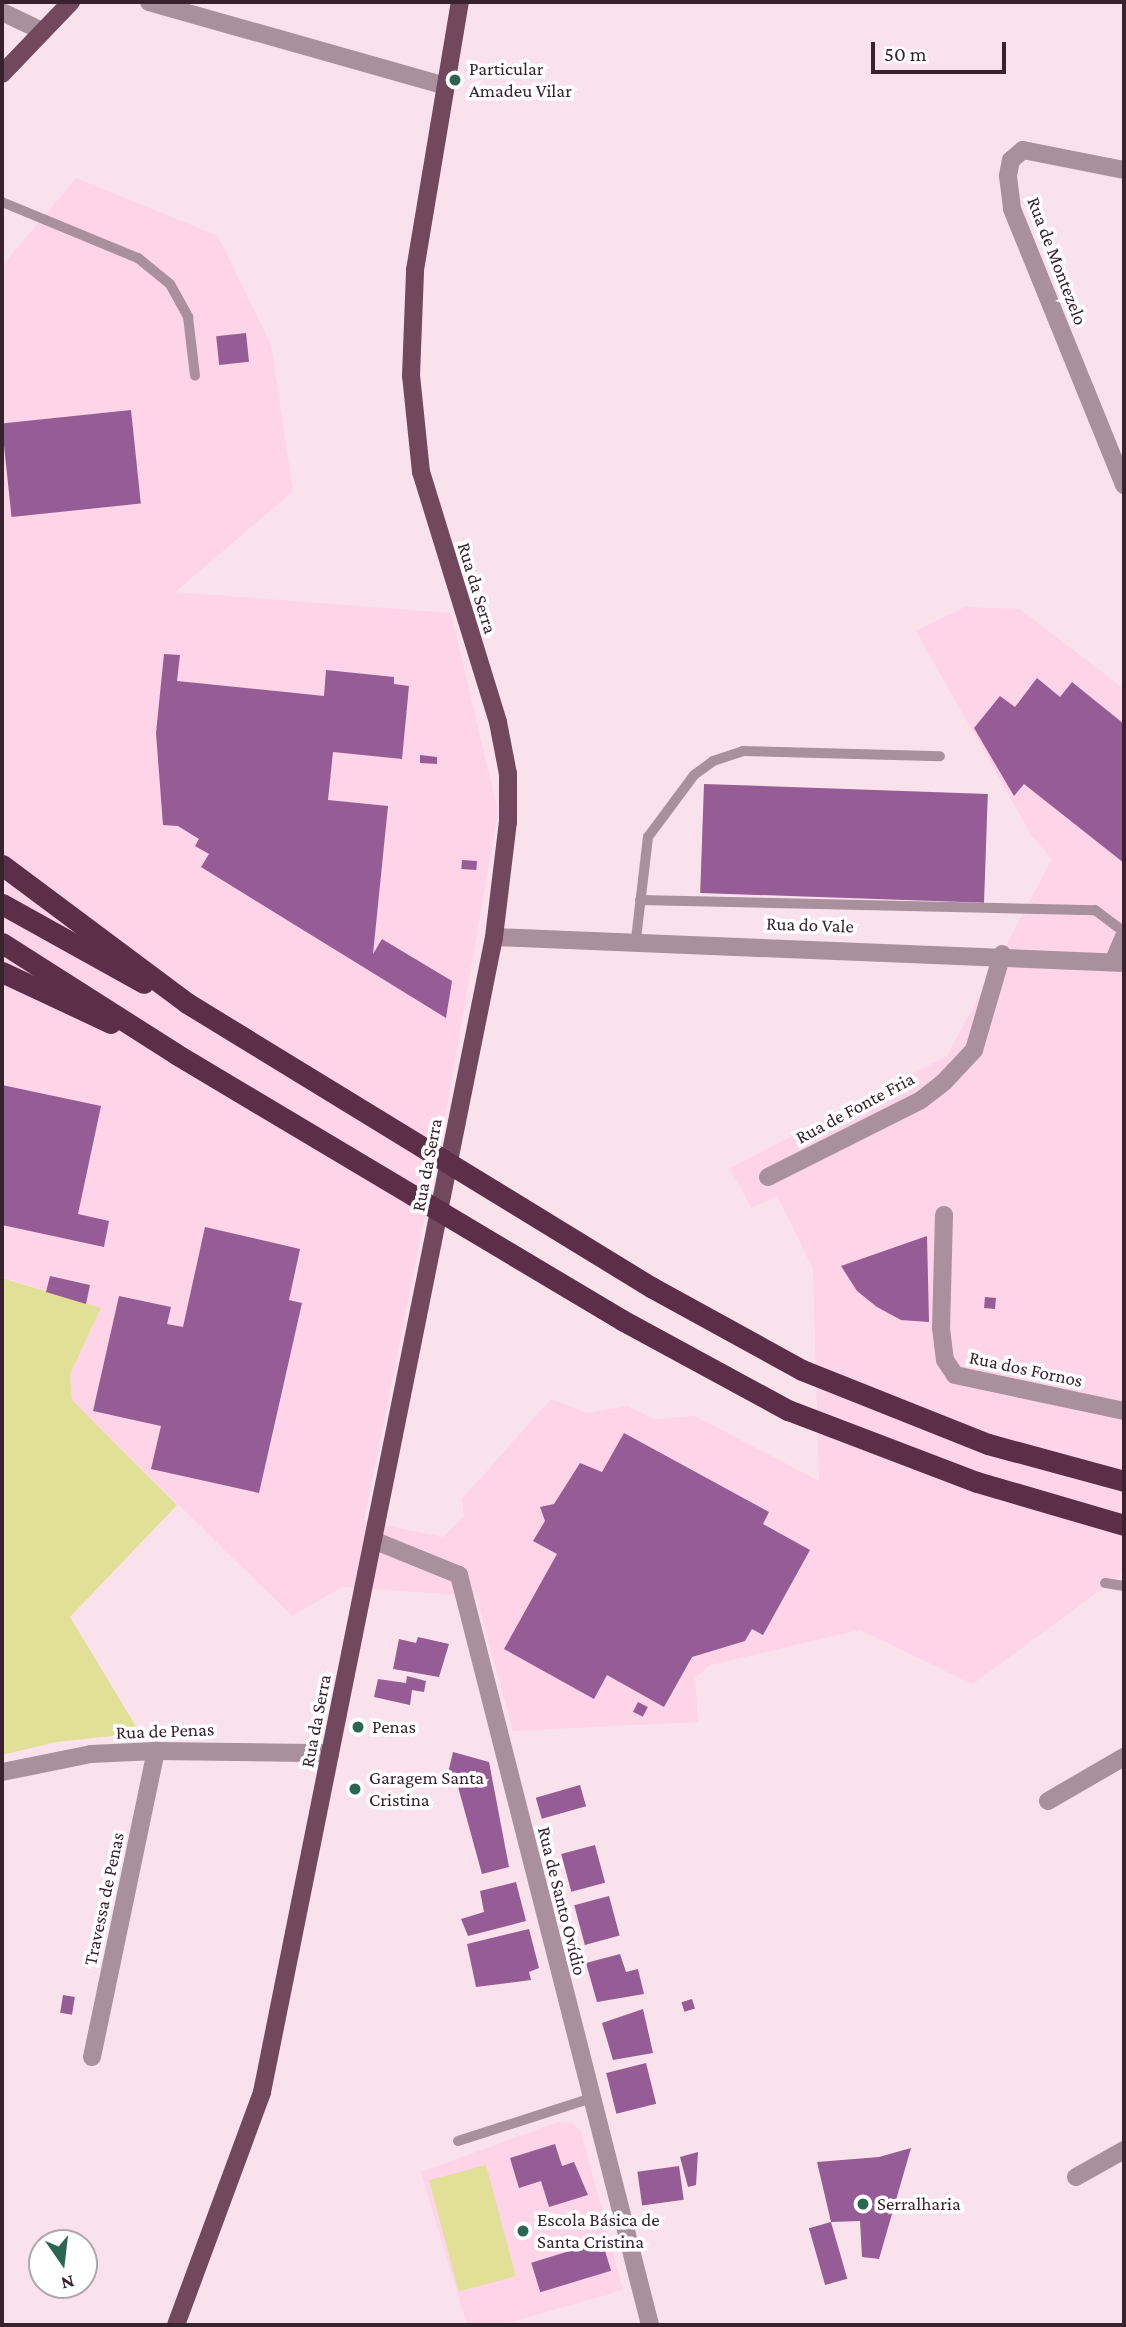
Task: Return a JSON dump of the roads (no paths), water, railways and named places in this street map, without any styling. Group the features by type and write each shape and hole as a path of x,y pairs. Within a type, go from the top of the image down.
{"highway":[{"path":"2,865 187,1003 651,1287 802,1370 988,1444 1124,1481"},
{"path":"2,904 96,960 187,1003"},
{"path":"2,943 176,1054 622,1320 788,1410 977,1482 1124,1525"},
{"path":"2,972 176,1054"}],"main road":[{"path":"2,74 71,2"},
{"name":"Rua da Serra","path":"176,2325 262,2092 494,937 508,774 421,472 411,376 415,270 460,2"}],"street":[{"path":"149,2 445,86"},
{"path":"2,12 42,32"},
{"name":"Rua de Montezelo","path":"1124,170 1024,150 1011,160 1008,176 1012,209 1124,485"},
{"path":"1119,961 1124,935"},
{"name":"Rua do Vale","path":"494,937 636,939 1119,961"},
{"name":"Rua de Fonte Fria","path":"768,1177 921,1100 944,1082 974,1050 1002,954"},
{"name":"Rua dos Fornos","path":"944,1215 941,1328 945,1360 955,1375 1124,1410"},
{"name":"Rua de Santo Ovídio","path":"373,1540 459,1575 590,2099 650,2325"},
{"name":"Rua de Penas","path":"2,1773 92,1755 156,1751 331,1753"},
{"name":"Travessa de Penas","path":"92,2057 156,1751"},
{"path":"1048,1801 1124,1757"},
{"path":"1076,2177 1124,2150"}],"lane":[{"path":"2,202 138,258 170,285 188,317 195,376"},
{"path":"636,939 654,824 713,761 743,751 940,755"},
{"path":"640,900 1095,910 1124,935"},
{"path":"1105,1583 1124,1586"},
{"path":"458,2141 590,2099"}],"place":[{"name":"Particular Amadeu Vilar","path":"455,80"},
{"name":"Penas","path":"358,1727"},
{"name":"Garagem Santa Cristina","path":"355,1789"},
{"name":"Serralharia","path":"863,2204"},
{"name":"Escola Básica de Santa Cristina","path":"523,2231"}]}
